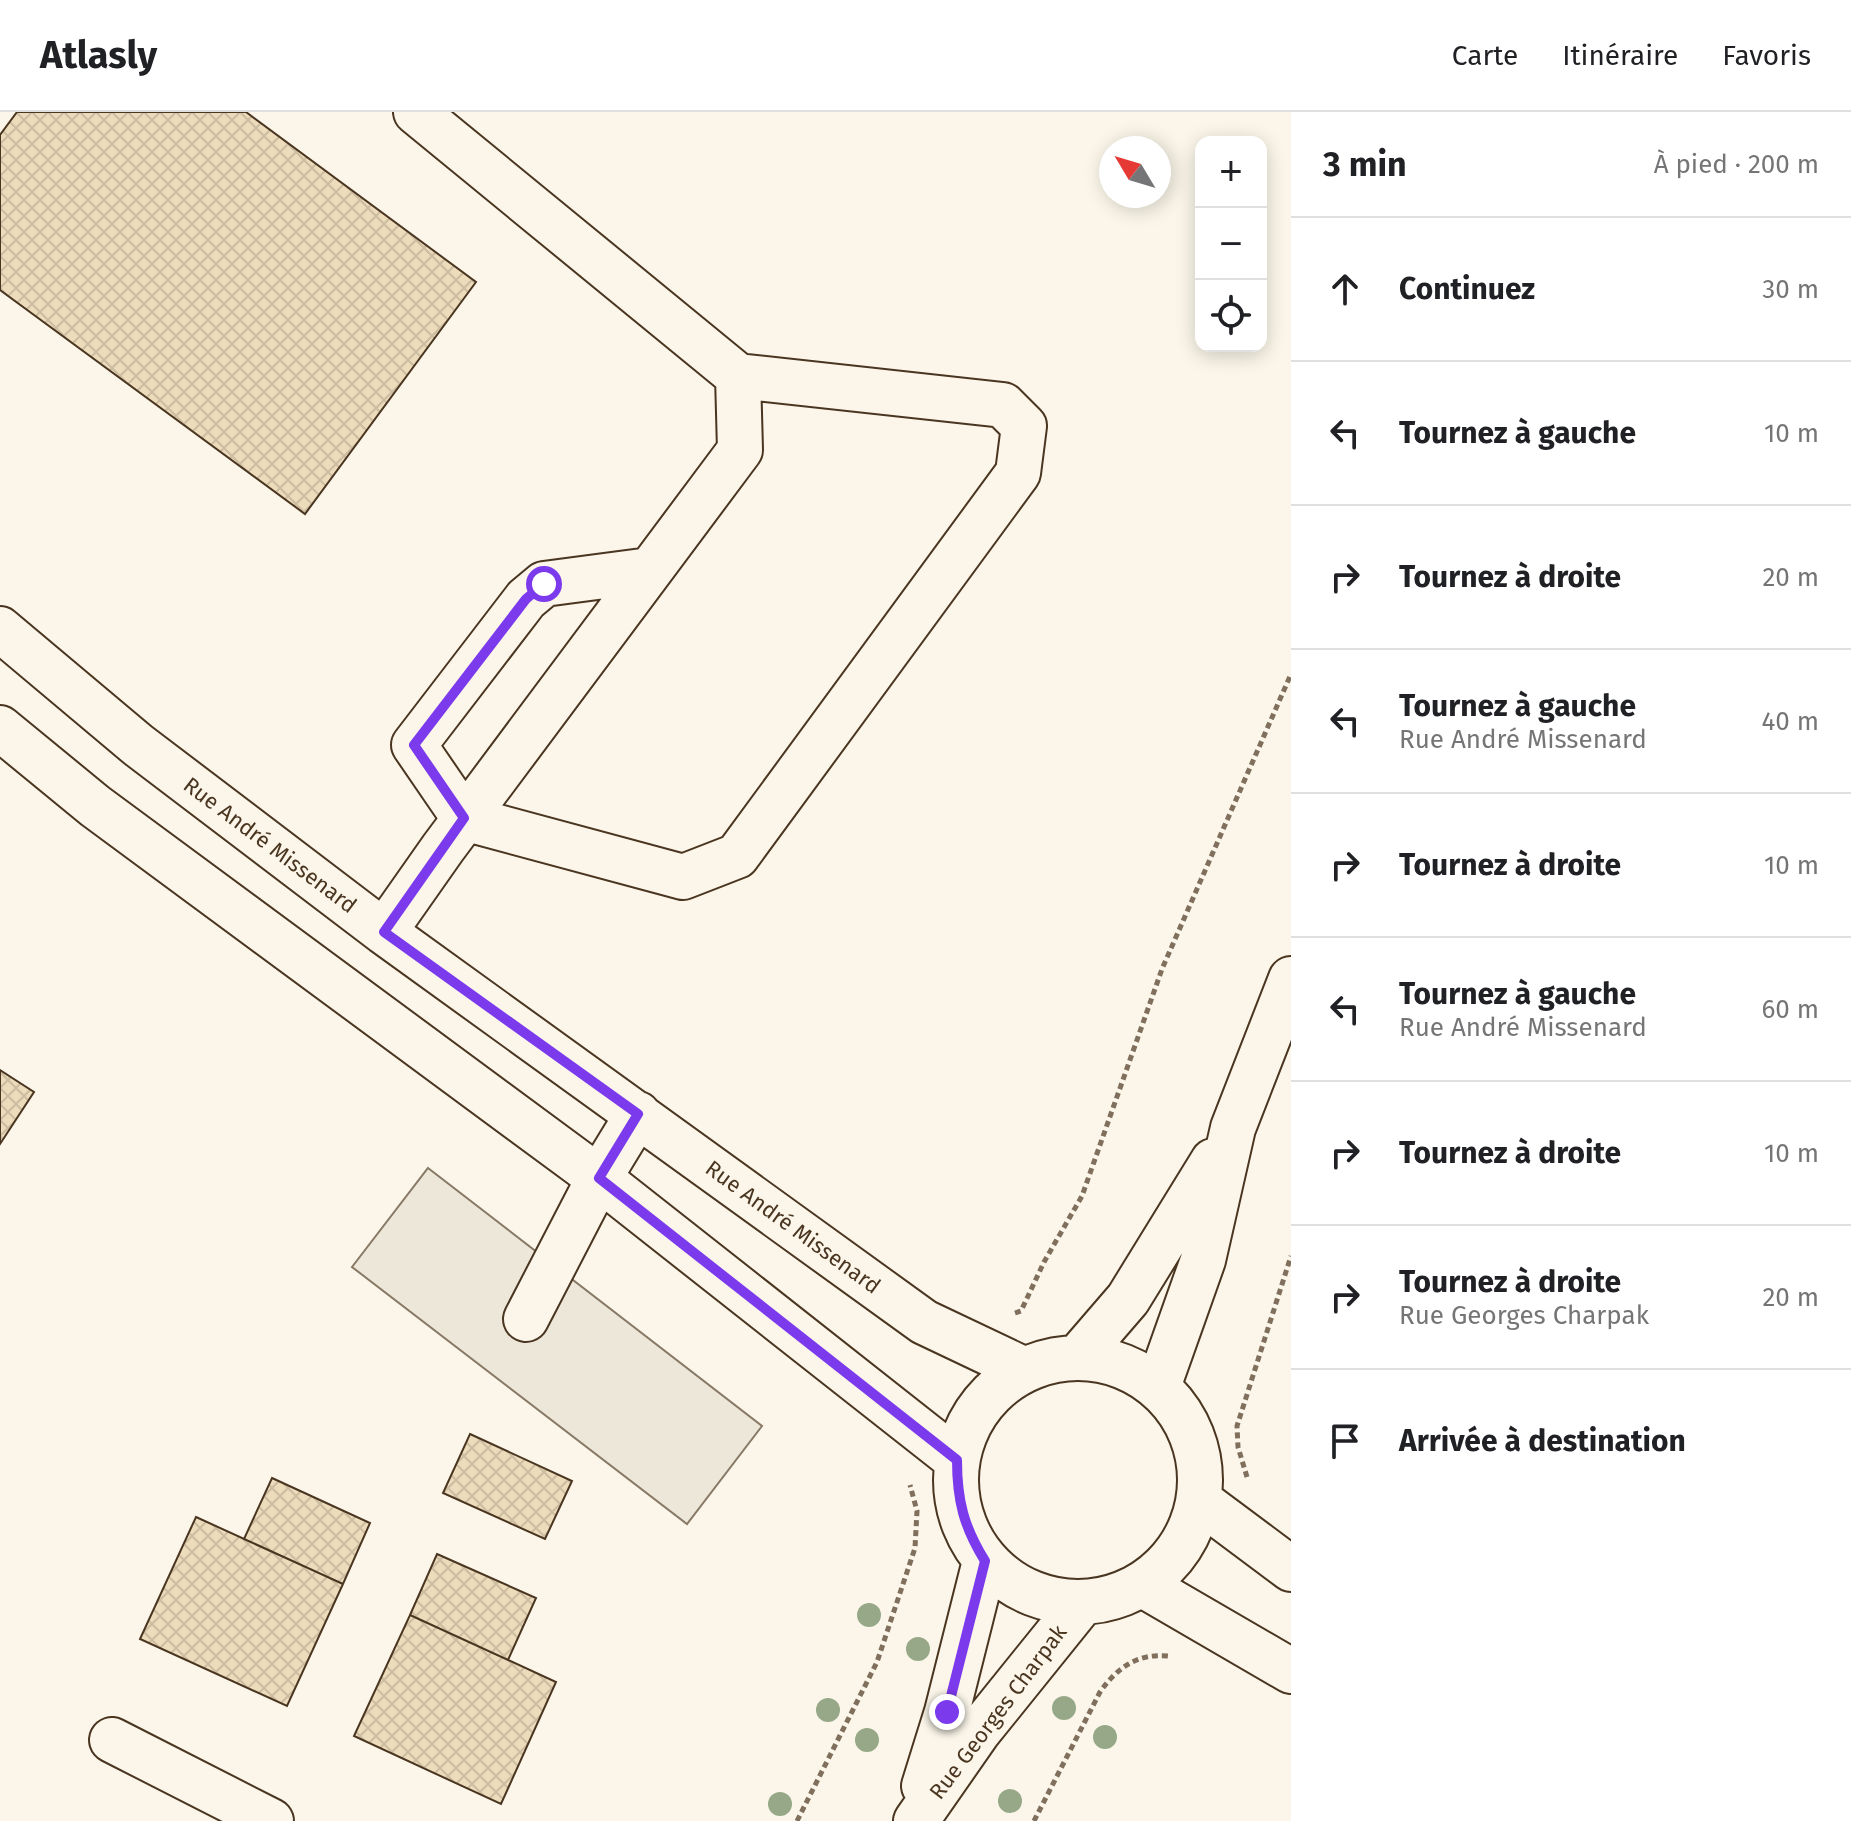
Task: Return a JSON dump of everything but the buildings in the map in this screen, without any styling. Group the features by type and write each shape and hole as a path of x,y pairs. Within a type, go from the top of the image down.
{"street":[{"path":"416,112 738,376 1003,405 1024,426 1018,473 737,856 683,877 464,818 414,745 526,599 544,584 650,570"},
{"path":"384,932 464,818 740,450 738,376"},
{"name":"Rue André Missenard","path":"0,629 138,745 384,932 924,1322 1025,1370"},
{"path":"0,728 95,806 599,1178 957,1460"},
{"path":"1158,1387 1203,1260 1233,1128 1291,979"},
{"path":"526,1319 599,1178 638,1114"},
{"path":"1078,1357 1128,1299 1233,1128"},
{"path":"1078,1357 1107,1361 1134,1371 1158,1387 1179,1410 1194,1439 1201,1469 1200,1501 1189,1534 1169,1562 1143,1585 1114,1598 1082,1603 1046,1599 1013,1584 985,1561 963,1519 957,1496 957,1460 969,1423 993,1392 1025,1370 1051,1360 1078,1357"},
{"path":"1200,1501 1291,1569"},
{"name":"Rue Georges Charpak","path":"914,1821 947,1712 985,1561"},
{"path":"1143,1585 1291,1671"},
{"name":"Rue Georges Charpak","path":"914,1821 978,1732 1082,1603"},
{"path":"112,1740 271,1821"}],"path":[{"path":"1007,1317 1021,1311 1044,1262 1082,1196 1162,969 1291,674"},
{"path":"1253,1489 1238,1447 1237,1426 1291,1256"},
{"path":"797,1821 877,1662 901,1591 915,1548 917,1511 909,1483"},
{"path":"1034,1821 1100,1692 1113,1674 1128,1663 1145,1657 1181,1659"}],"shaded area":[{"path":"428,1168 762,1426 687,1524 352,1267"}],"route":[{"path":"544,584 526,599 414,745 464,818 384,932 638,1114 599,1178 957,1460 957,1496 966,1530 985,1561 947,1712"}]}
